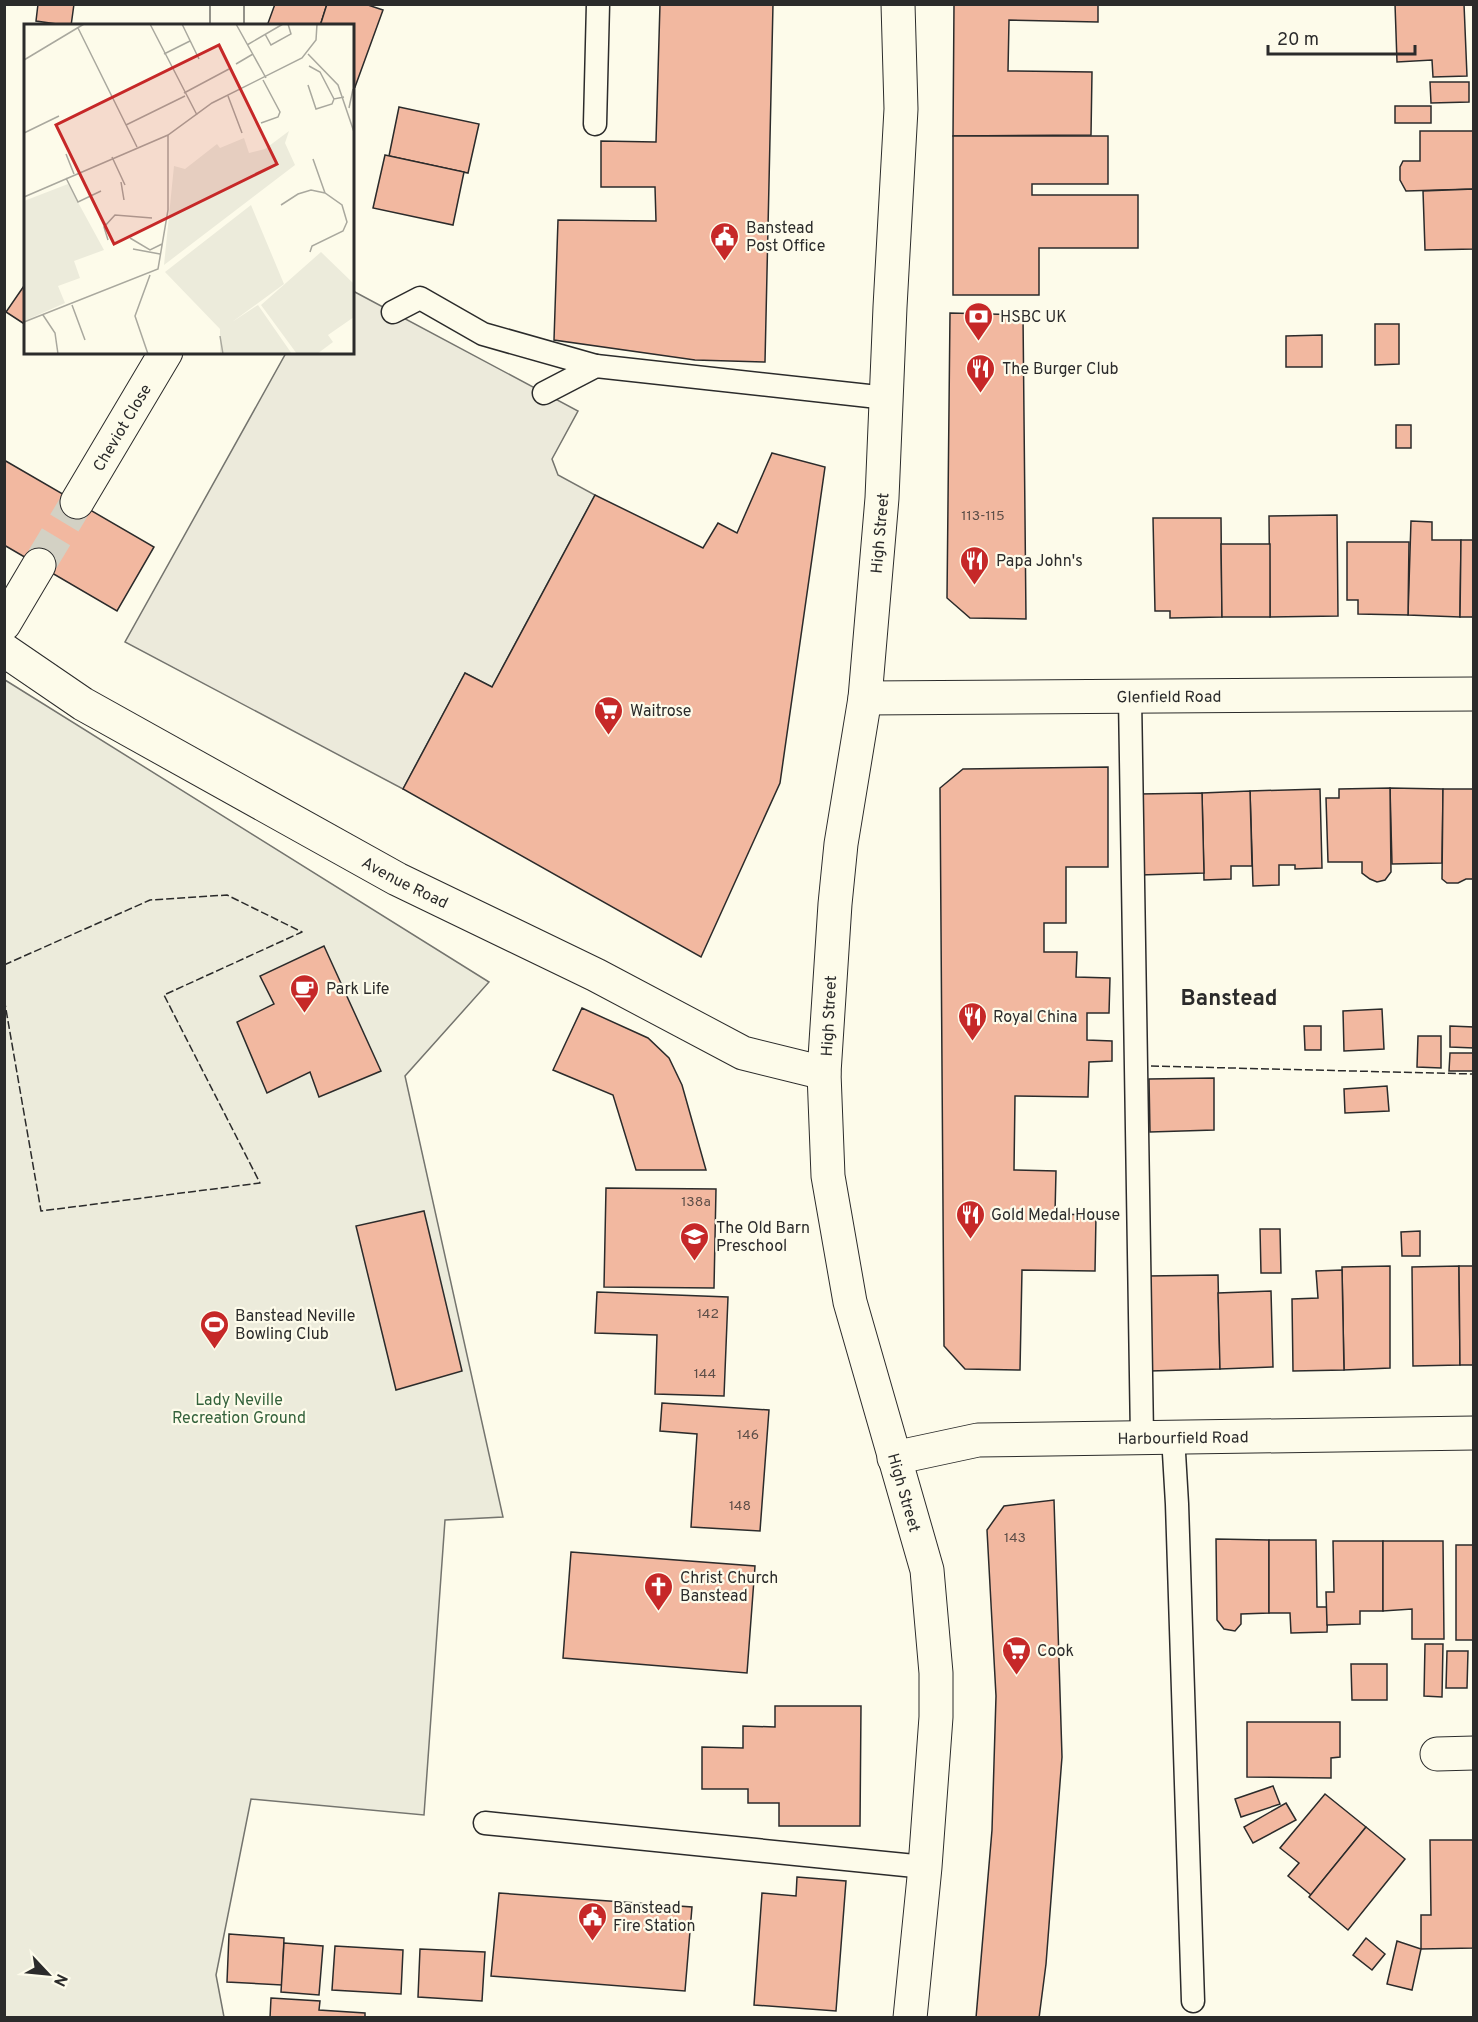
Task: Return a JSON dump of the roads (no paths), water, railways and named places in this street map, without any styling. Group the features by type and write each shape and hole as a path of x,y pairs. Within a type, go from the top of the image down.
{"street":[{"path":"227,4 228,24"},
{"name":"High Street","path":"898,4 901,109 882,498 865,698 841,844 824,1073 828,1176 850,1302 927,1570 936,1672 936,1717 925,1867 910,2018"},
{"name":"Cheviot Close","path":"77,502 165,354"},
{"path":"4,624 39,565"},
{"name":"Avenue Road","path":"4,650 83,704 397,879 596,975 743,1053 824,1073"},
{"name":"Glenfield Road","path":"865,698 1473,694"},
{"name":"Harbourfield Road","path":"894,1458 978,1440 1473,1433"},
{"path":"1437,1754 1473,1753"}],"lane":[{"path":"595,124 598,4"},
{"path":"393,312 420,298 483,334 596,366 887,398"},
{"path":"544,393 596,366"},
{"path":"1130,697 1157,1436 1178,1516 1193,2001"},
{"path":"485,1823 925,1867"}],"tunnel":[{"path":"39,565 77,502"}],"place":[{"name":"Banstead Post Office","path":"725,262"},
{"name":"HSBC UK","path":"979,342"},
{"name":"The Burger Club","path":"981,394"},
{"name":"Papa John's","path":"975,586"},
{"name":"Waitrose","path":"609,736"},
{"name":"Park Life","path":"305,1014"},
{"name":"Royal China","path":"972,1042"},
{"name":"Gold Medal House","path":"970,1240"},
{"name":"The Old Barn Preschool","path":"695,1262"},
{"name":"Banstead Neville Bowling Club","path":"214,1350"},
{"name":"Christ Church Banstead","path":"659,1612"},
{"name":"Cook","path":"1016,1676"},
{"name":"Banstead Fire Station","path":"592,1942"}],"district":[{"name":"Banstead","path":"1229,997"}],"park label":[{"name":"Lady Neville Recreation Ground","path":"239,1408"}]}
